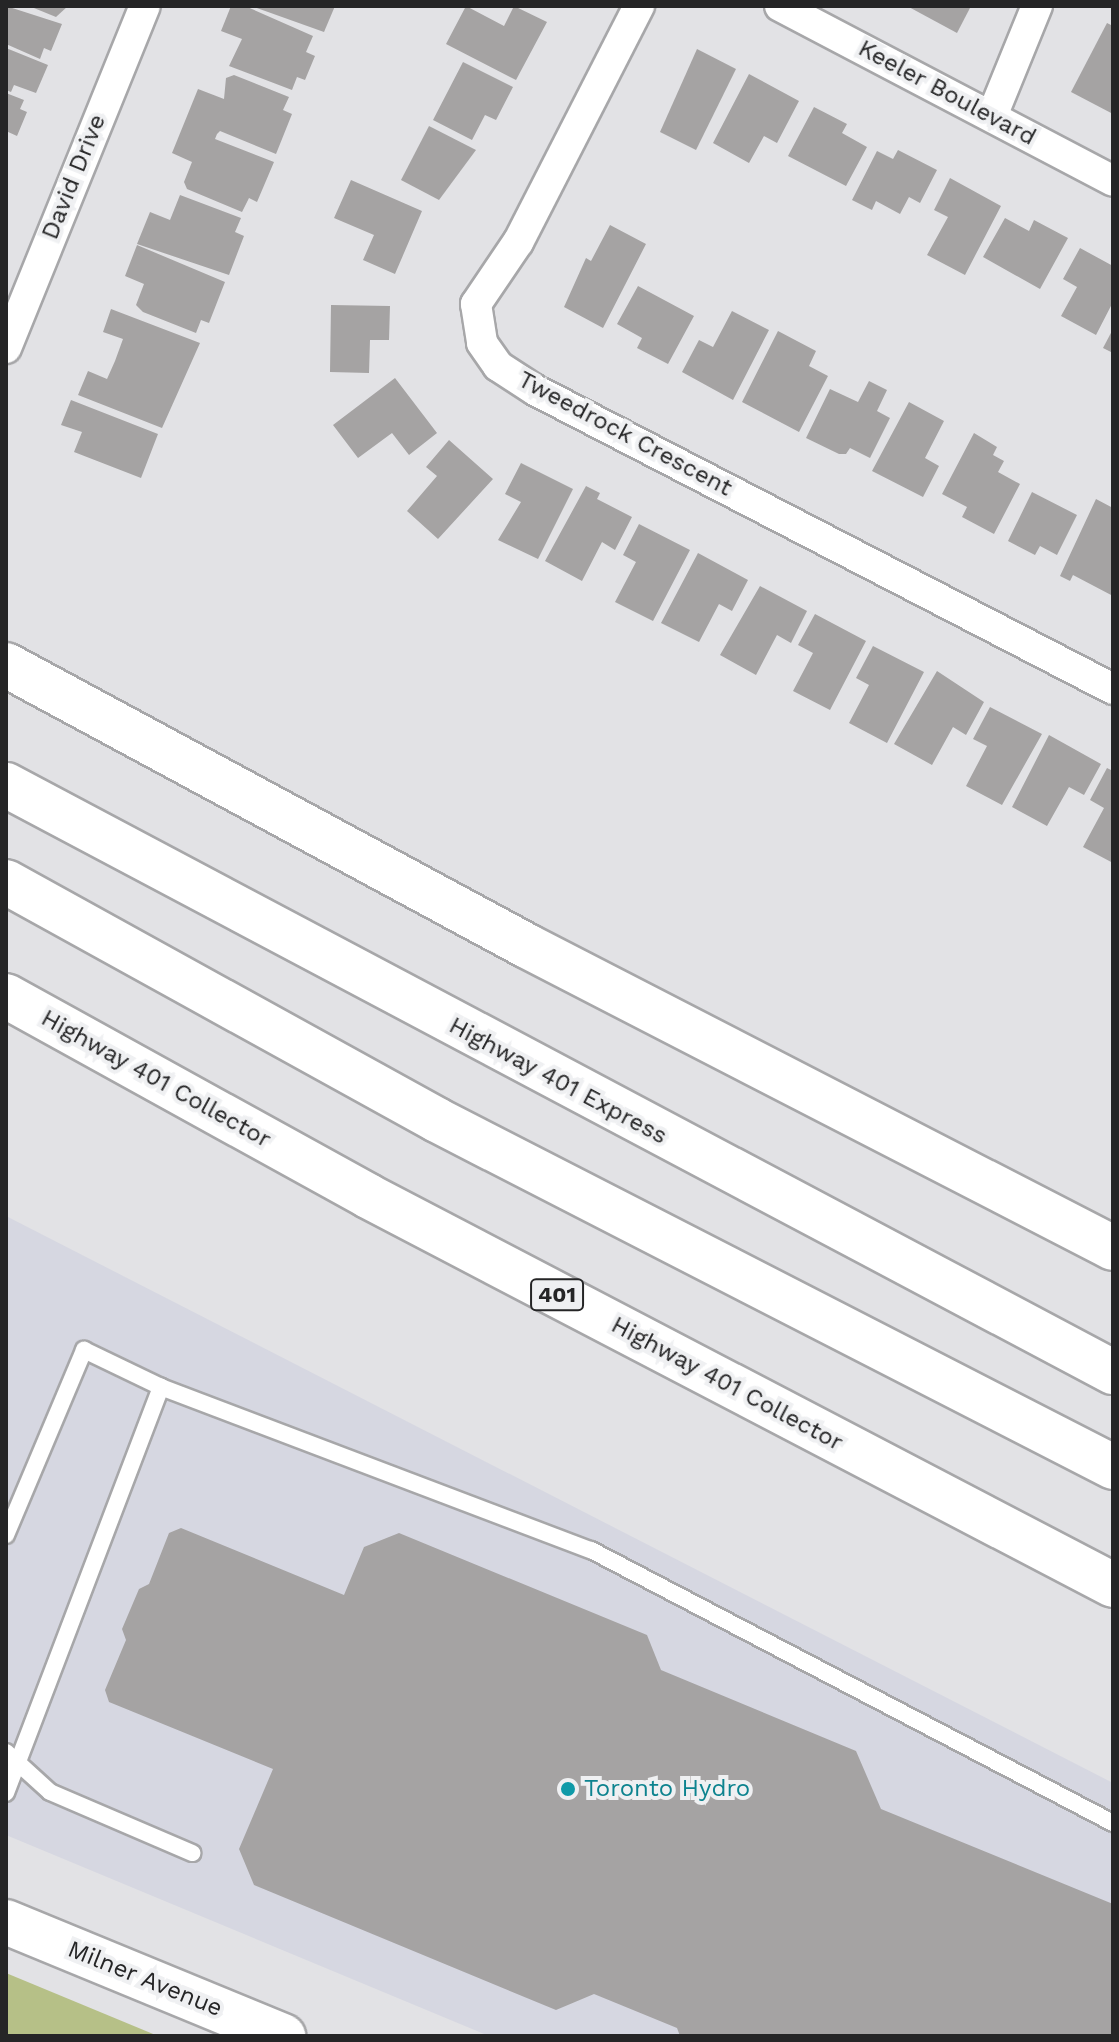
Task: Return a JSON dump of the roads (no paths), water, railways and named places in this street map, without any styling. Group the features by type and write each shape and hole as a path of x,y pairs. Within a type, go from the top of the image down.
{"main road":[{"path":"6,665 527,946 1113,1248"},
{"name":"Highway 401 Express","path":"6,785 1113,1372"},
{"path":"6,882 437,1120 1113,1467"},
{"name":"Highway 401 Collector","path":"6,996 368,1196 1113,1585"},
{"name":"Milner Avenue","path":"6,1922 283,2036"}],"street":[{"name":"David Drive","path":"6,348 145,6"},
{"name":"Tweedrock Crescent","path":"639,6 518,242 476,304 482,343 498,366 535,390 1113,689"},
{"name":"Keeler Boulevard","path":"780,6 1113,181"},
{"path":"992,116 1037,6"}],"lane":[{"path":"6,1535 84,1350 161,1387 591,1550 1113,1823"},
{"path":"6,1793 13,1756 161,1387"},
{"path":"13,1756 50,1792 192,1853"}],"place":[{"name":"Toronto Hydro","path":"568,1789"}]}
